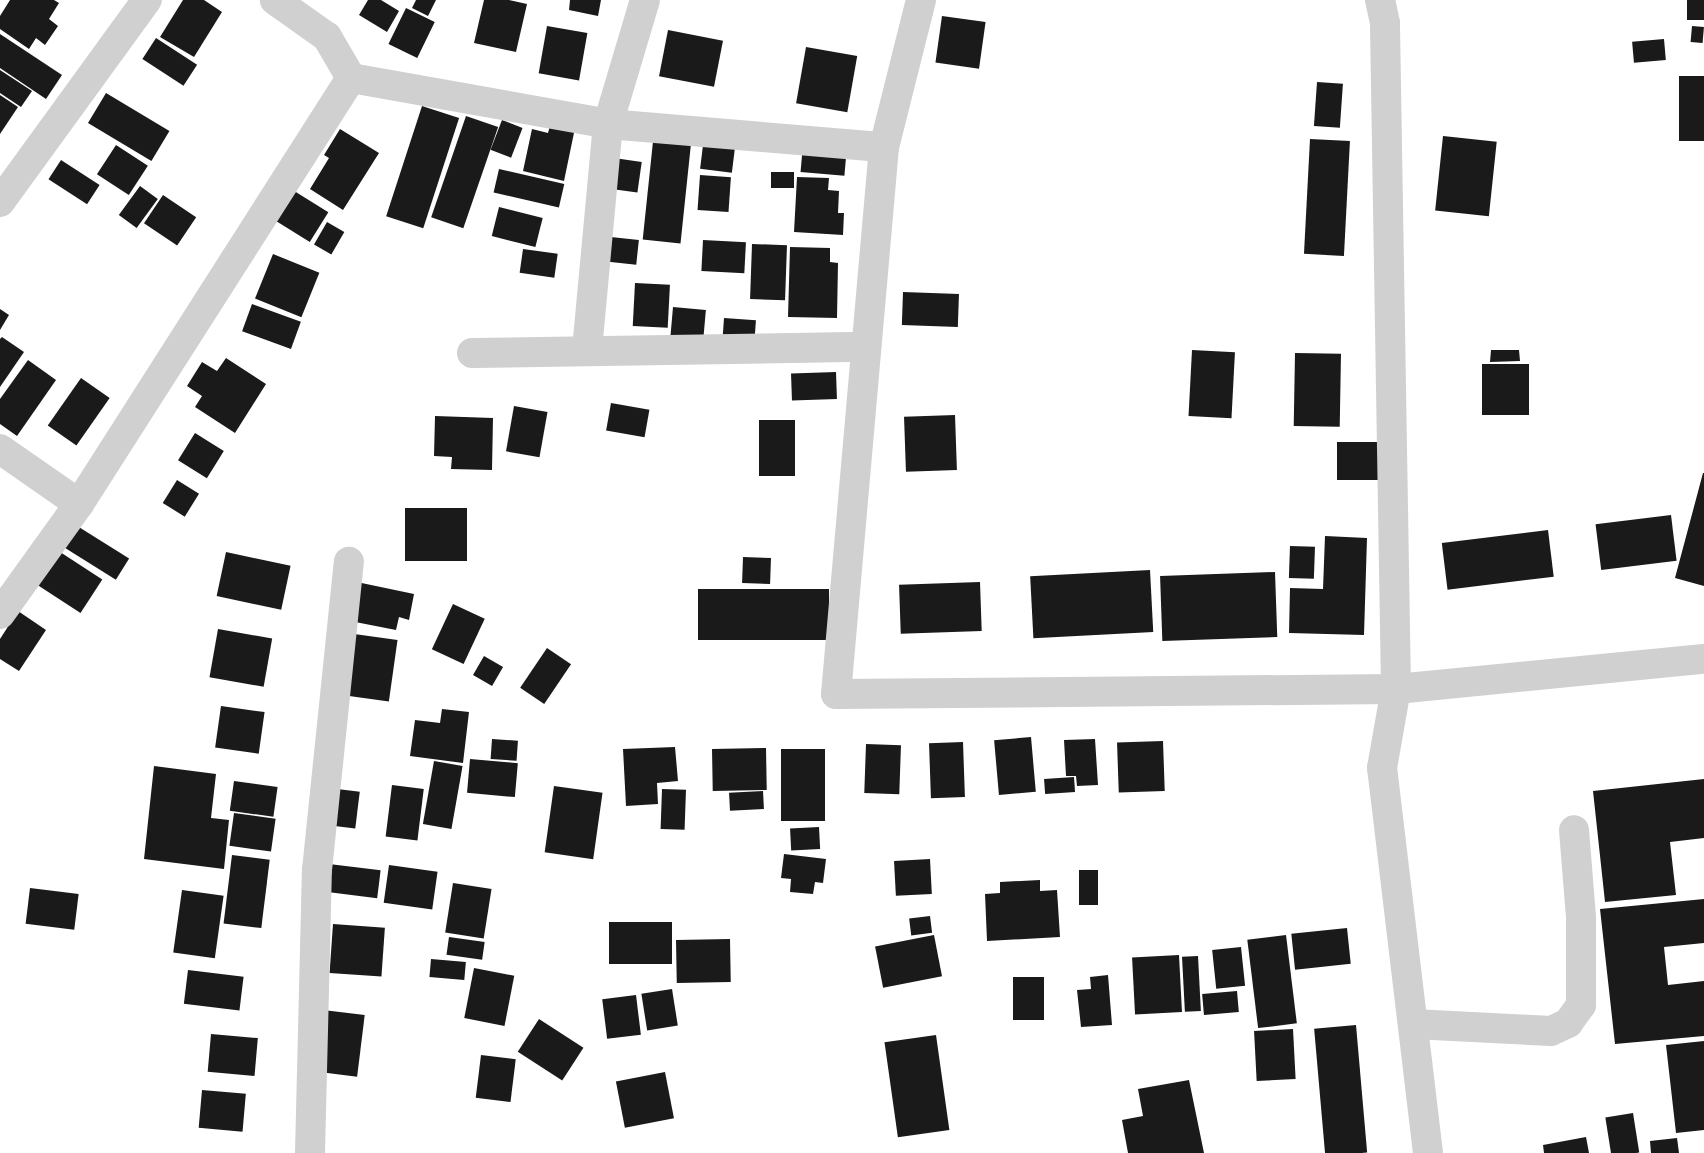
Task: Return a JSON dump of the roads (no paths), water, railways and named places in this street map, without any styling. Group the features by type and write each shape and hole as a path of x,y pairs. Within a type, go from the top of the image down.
{"street":[{"path":"0,202 147,0"},
{"path":"275,0 327,36 351,78"},
{"path":"587,350 609,124 645,0"},
{"path":"921,0 884,147 836,694 1396,688 1704,659"},
{"path":"1380,0 1385,23 1396,688 1382,768 1428,1153"},
{"path":"351,78 609,124 884,147"},
{"path":"0,614 79,504 351,78"},
{"path":"472,353 866,347"},
{"path":"0,449 79,504"},
{"path":"310,1153 317,870 349,562"},
{"path":"1413,1024 1551,1030 1568,1023 1581,1005 1581,917 1574,830"}]}
